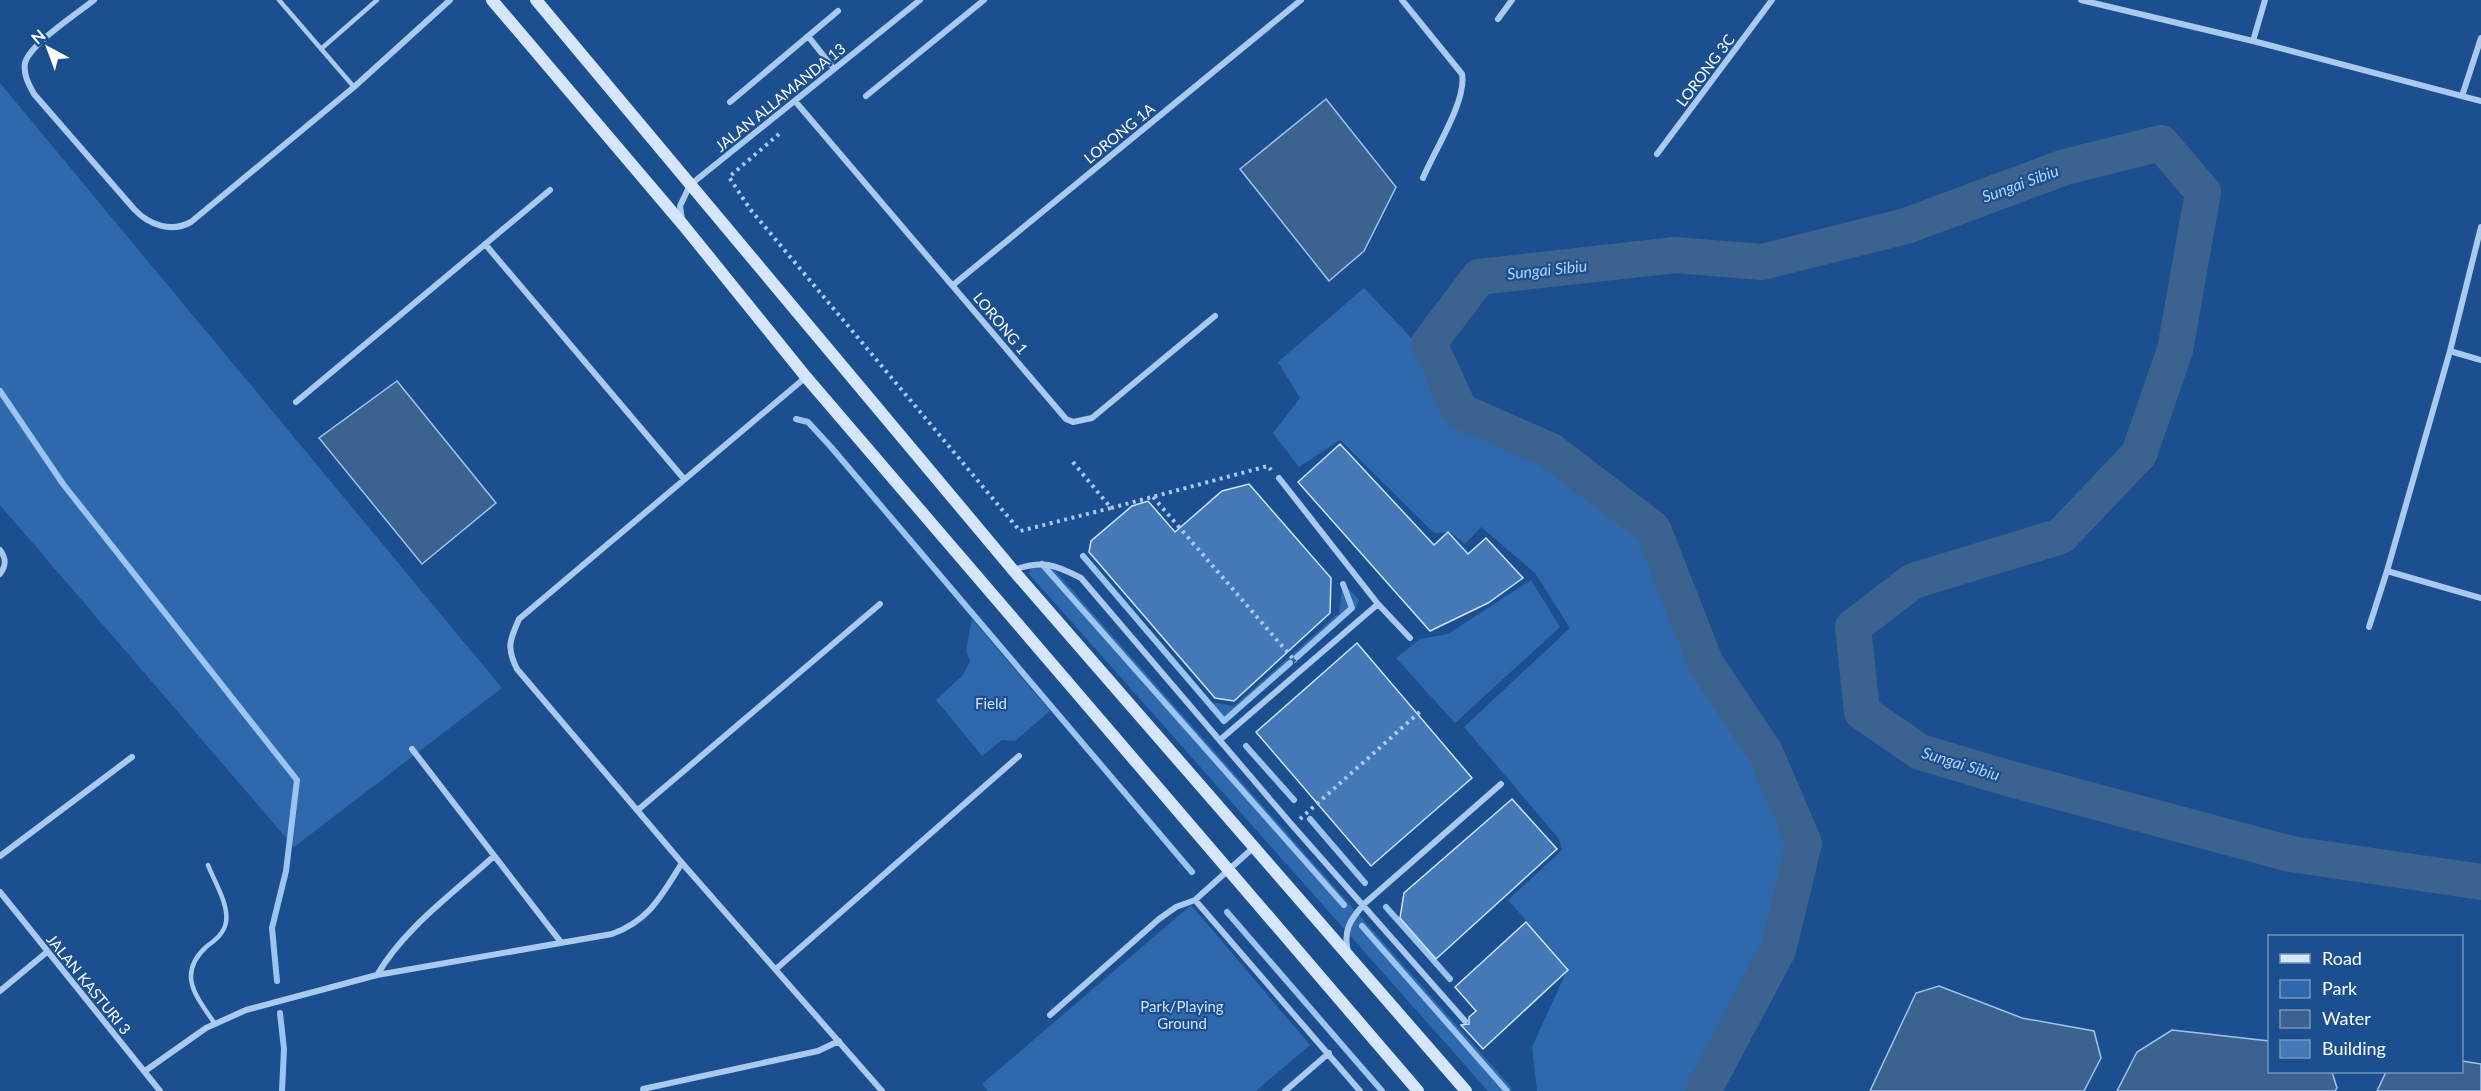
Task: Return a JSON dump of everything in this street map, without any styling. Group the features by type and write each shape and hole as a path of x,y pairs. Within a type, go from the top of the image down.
{"street":[{"path":"94,0 34,49 25,63 27,82 42,103 146,221 170,227 183,227 191,222 354,87 450,0"},
{"path":"492,0 684,226 806,377 1418,1091"},
{"path":"536,0 1013,570 1253,849 1466,1091"},
{"path":"866,96 984,0"},
{"name":"LORONG 1A","path":"952,285 1301,0"},
{"path":"1402,0 1462,74 1463,83 1454,112 1423,178"},
{"path":"1498,19 1512,0"},
{"name":"LORONG 3C","path":"1658,154 1772,0"},
{"path":"2081,0 2253,41 2481,101"},
{"path":"2253,41 2265,0"},
{"name":"JALAN ALLAMANDA 13","path":"690,185 916,1"},
{"path":"730,102 838,10"},
{"path":"808,36 834,69"},
{"path":"2462,96 2481,38"},
{"name":"LORONG 1","path":"795,101 1066,419 1073,422 1092,418 1215,316"},
{"path":"684,226 680,206 690,185"},
{"path":"296,402 550,190"},
{"path":"2368,627 2387,572 2450,351 2481,228"},
{"path":"485,244 684,478"},
{"path":"2450,351 2481,360"},
{"path":"806,377 519,619 512,636 509,653 517,669 639,809 682,863 882,1091"},
{"path":"1279,478 1378,604 1410,638"},
{"path":"0,550 5,557 5,568 0,574"},
{"path":"1013,570 1029,565 1051,564 1082,578 1292,825 1465,1021"},
{"path":"2387,572 2481,598"},
{"path":"639,809 880,603"},
{"path":"1221,739 1300,668 1378,604"},
{"path":"412,749 560,941"},
{"path":"776,969 1019,756"},
{"path":"0,856 132,757"},
{"path":"1350,960 1346,931 1349,921 1364,904 1501,784"},
{"path":"1050,1015 1159,919 1176,907 1195,900 1253,849"},
{"path":"377,975 388,955 408,933 494,856"},
{"path":"145,1071 170,1051 215,1024 246,1010 377,975 560,941 612,934 633,926 653,908 682,863"},
{"name":"JALAN KASTURI 3","path":"0,892 160,1091"},
{"path":"1195,900 1360,1091"},
{"path":"0,991 47,952"},
{"path":"643,1089 818,1051 839,1041"},
{"path":"1285,1091 1329,1053"}],"lane":[{"path":"279,0 354,87"},
{"path":"321,49 377,0"},
{"path":"208,865 226,908 226,921 218,938 192,963 190,974 195,994 215,1024"}],"path":[{"path":"779,134 729,177 750,209 1020,531 1268,466"},
{"path":"1072,461 1111,508"},
{"path":"1153,497 1300,668"},
{"path":"1292,825 1423,709"}],"green space":[{"path":"0,83 502,688 294,847 0,505"},
{"path":"1364,288 1418,345 1457,418 1542,456 1646,531 1694,662 1754,752 1791,844 1769,940 1690,1091 1537,1091 1532,1047 1568,968 1508,900 1562,850 1559,839 1464,727 1570,628 1535,573 1481,527 1465,544 1450,532 1434,533 1340,440 1299,467 1273,433 1300,398 1278,362"},
{"path":"1049,564 1511,1087 1511,1091 1488,1091 1029,574 1031,569"},
{"path":"1531,580 1560,627 1455,723 1396,658 1420,639 1448,634"},
{"path":"1346,586 1359,600 1356,608 1232,715 1225,718 1220,717 1209,705 1217,703 1234,706 1339,613 1342,590"},
{"name":"Field","path":"972,619 1050,711 1015,741 1002,740 982,756 936,700 963,675 970,661 966,650"},
{"name":"Park/Playing Ground","path":"1191,905 1310,1045 1256,1091 988,1091 982,1084"}],"water":[{"path":"1326,99 1396,187 1364,251 1329,281 1240,169"},
{"path":"397,381 496,503 422,564 319,438"},
{"path":"1939,986 2022,1018 2094,1031 2101,1058 2084,1091 1870,1091 1916,993"},
{"path":"2172,1030 2268,1041 2268,1073 2332,1073 2337,1088 2335,1091 2117,1091 2137,1052"},
{"path":"2463,1061 2481,1064 2481,1091 2377,1091 2386,1073 2463,1073"}],"building":[{"path":"1340,444 1434,545 1448,532 1468,554 1486,538 1523,578 1488,603 1430,631 1298,482"},
{"path":"1249,484 1331,578 1330,613 1234,701 1215,698 1089,552 1091,541 1132,506 1148,501 1175,532 1222,491"},
{"path":"1357,643 1472,778 1371,866 1256,732"},
{"path":"1512,799 1557,849 1436,959 1400,918 1404,893"},
{"path":"1526,922 1568,970 1483,1049 1461,1025 1469,1024 1469,1017 1476,1011 1455,987"}],"waterway":[{"name":"Sungai Sibiu","path":"1703,1091 1778,950 1804,843 1765,752 1706,664 1653,529 1551,451 1460,411 1429,343 1479,277 1675,255 1762,262 1906,226 2065,167 2161,143 2203,192 2175,350 2139,454 2061,536 1913,581 1853,627 1862,712 1920,752 2004,777 2291,854 2481,882"},
{"path":"0,391 63,484 297,780 286,871 272,928 277,981"},
{"path":"796,419 808,422 831,447 1192,872"},
{"path":"1083,556 1224,721 1290,663"},
{"path":"1042,564 1344,905"},
{"path":"1297,657 1352,608 1343,584"},
{"path":"1246,746 1294,800"},
{"path":"1310,819 1365,883"},
{"path":"1386,907 1450,979"},
{"path":"1227,912 1382,1091"},
{"path":"1362,926 1507,1091"},
{"path":"280,1013 284,1049 282,1091"}]}
